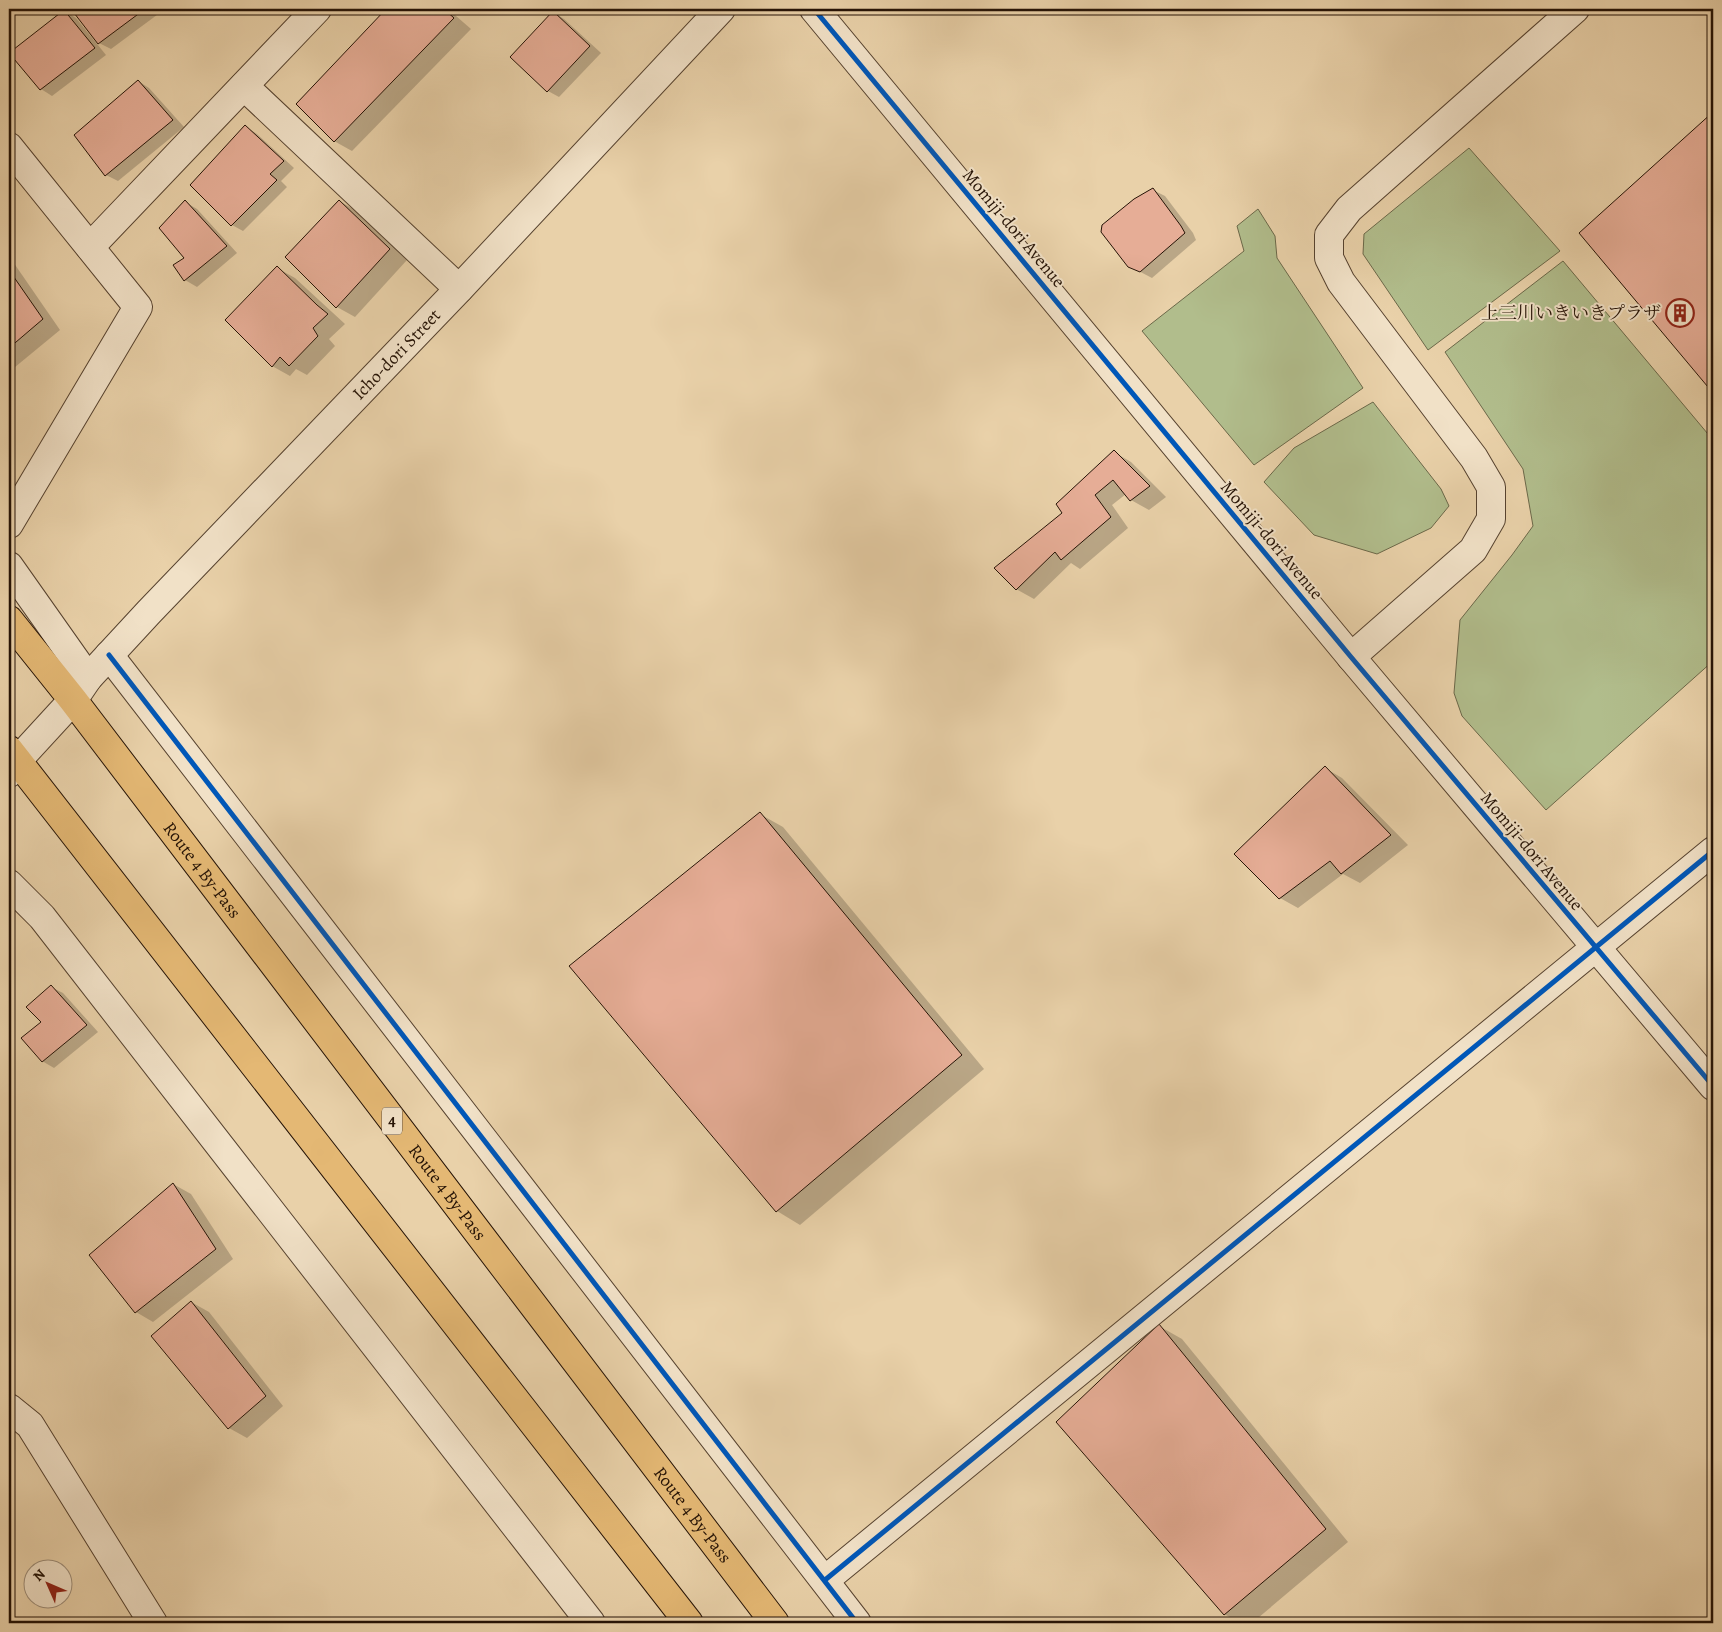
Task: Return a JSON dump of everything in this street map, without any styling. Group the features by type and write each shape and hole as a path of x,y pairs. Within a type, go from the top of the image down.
{"highway":[{"name":"Route 4 By-Pass","path":"9,620 73,700 776,1623"},
{"path":"12,762 689,1623"}],"street":[{"path":"90,247 317,9"},
{"name":"Icho-dori Street","path":"12,762 73,700 88,678 109,655 459,289 721,9"},
{"name":"Momiji-dori Avenue","path":"814,9 1351,656 1713,1086"},
{"path":"1351,656 1473,550 1491,519 1491,487 1474,458 1341,282 1329,258 1329,235 1348,209 1575,9"},
{"path":"244,86 459,289"},
{"path":"9,147 138,307 9,524"},
{"path":"9,566 88,678"},
{"path":"109,655 857,1623"},
{"path":"824,1580 1713,851"},
{"path":"9,884 42,917 591,1623"},
{"path":"9,1408 30,1425 153,1623"}],"green space":[{"path":"1469,148 1560,251 1428,350 1363,254 1364,234"},
{"path":"1258,209 1275,236 1277,258 1363,388 1254,465 1142,331 1244,251 1237,226"},
{"path":"1563,261 1713,440 1713,661 1546,810 1462,716 1454,693 1460,620 1533,526 1523,469 1445,352"},
{"path":"1373,402 1441,489 1449,506 1431,528 1377,554 1314,535 1264,482 1294,448"}],"building":[{"path":"71,9 145,9 98,44"},
{"path":"386,9 444,9 454,18 334,142 296,104"},
{"path":"64,10 95,48 40,90 9,53"},
{"path":"553,11 590,46 547,92 510,57"},
{"path":"138,80 173,120 105,176 74,135"},
{"name":"上三川いきいきプラザ","path":"1713,112 1713,393 1579,233"},
{"path":"245,125 284,161 270,174 277,180 231,226 190,185"},
{"path":"1153,188 1185,233 1140,272 1128,267 1101,232 1102,225 1134,199"},
{"path":"185,200 227,246 184,281 173,265 184,258 159,228"},
{"path":"339,200 390,249 336,308 285,257"},
{"path":"277,266 328,314 313,328 318,336 289,366 280,357 272,367 225,320"},
{"path":"9,270 43,319 9,348"},
{"path":"1114,450 1150,486 1130,501 1113,480 1095,495 1111,517 1061,560 1055,552 1016,590 994,568 1062,513 1056,504"},
{"path":"1325,766 1391,835 1341,874 1330,861 1279,899 1234,854"},
{"path":"760,812 962,1055 776,1212 569,966"},
{"path":"51,985 87,1025 42,1062 21,1038 41,1022 26,1007"},
{"path":"173,1183 216,1249 135,1313 89,1255"},
{"path":"191,1301 266,1396 228,1429 151,1336"},
{"path":"1159,1324 1326,1529 1224,1615 1056,1422"}],"cycle path":[{"path":"814,9 1351,657 1713,1086"},
{"path":"109,655 857,1623"},
{"path":"825,1580 1713,851"}],"place":[{"name":"上三川いきいきプラザ","path":"1680,313"}]}
